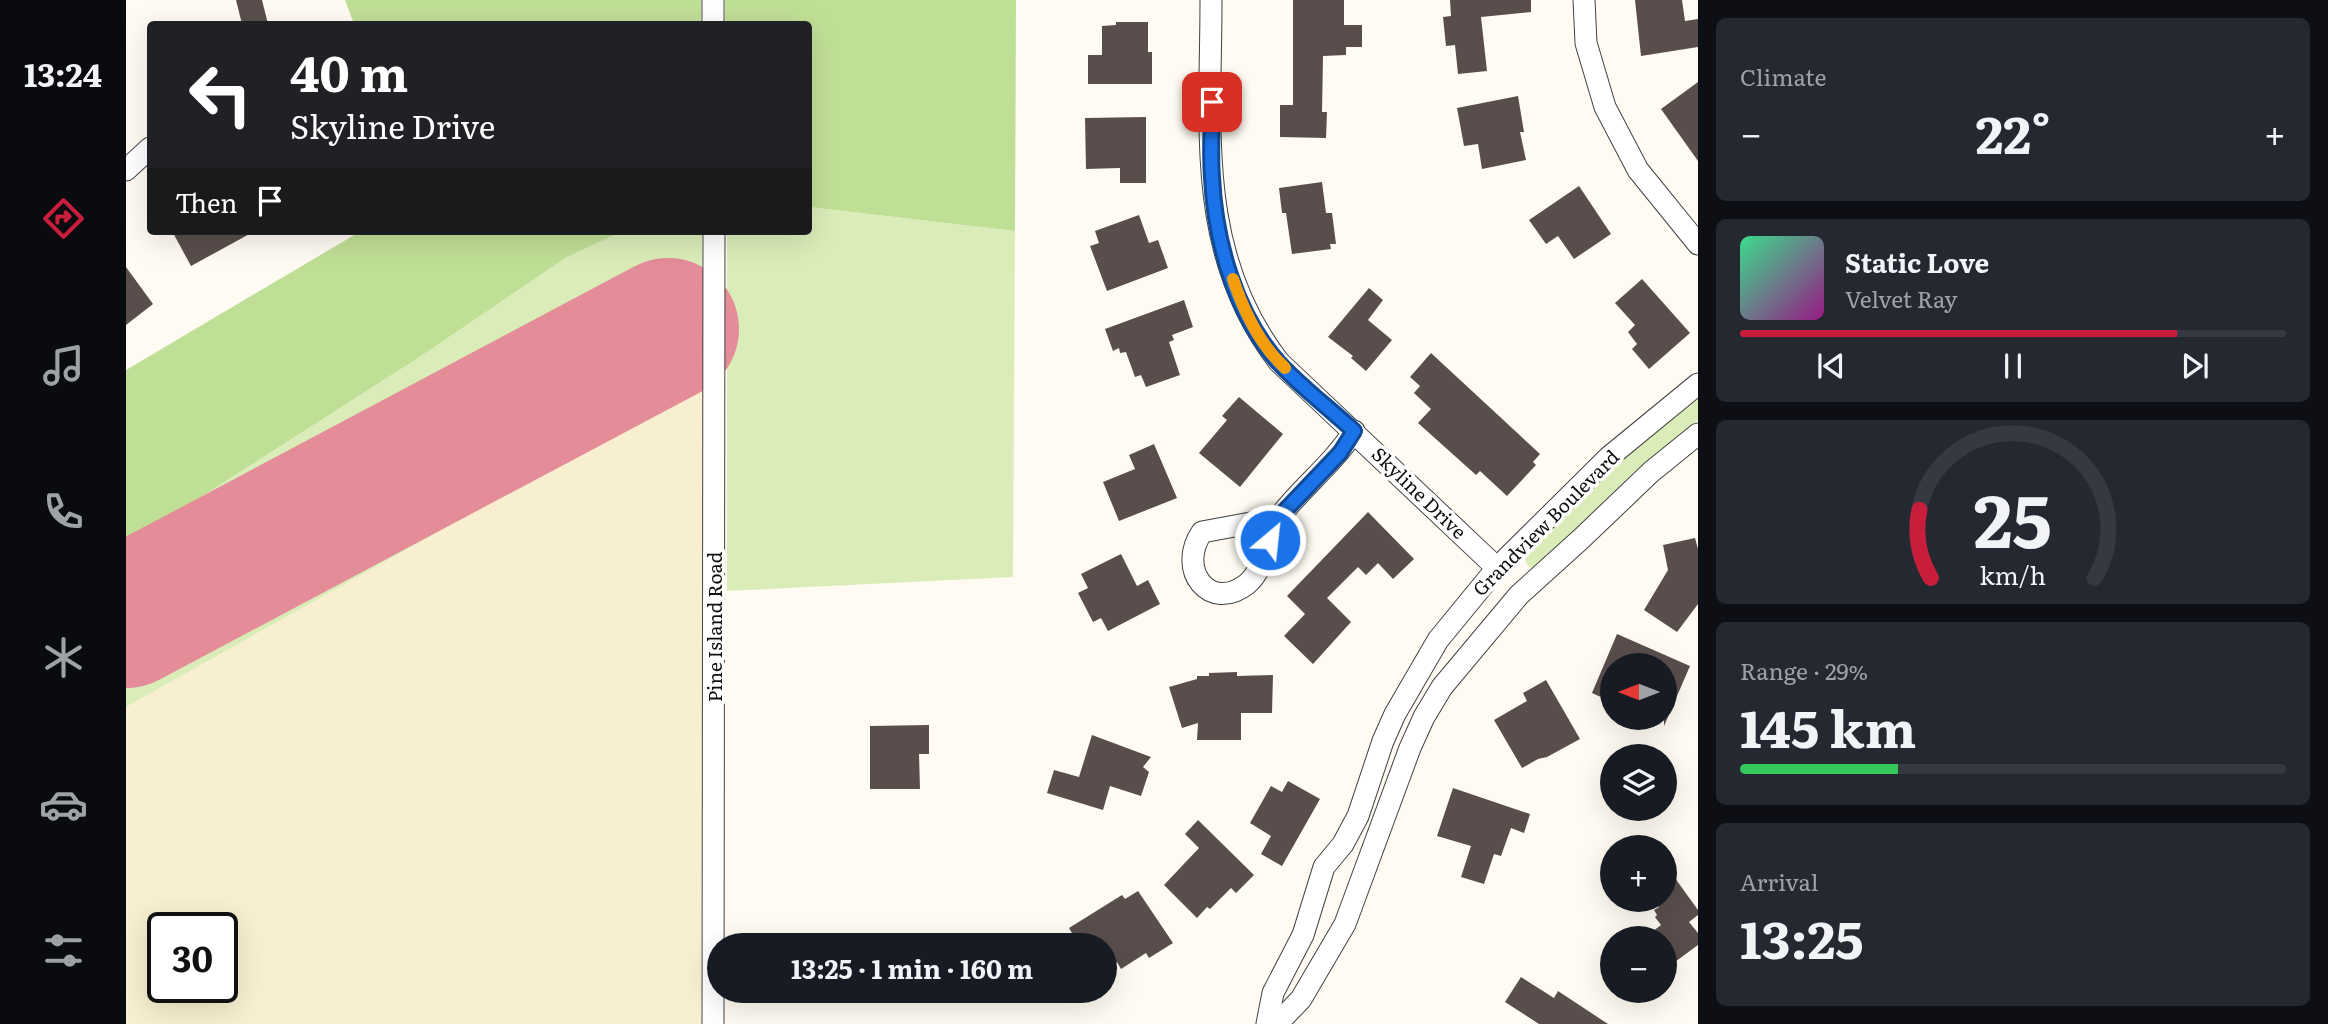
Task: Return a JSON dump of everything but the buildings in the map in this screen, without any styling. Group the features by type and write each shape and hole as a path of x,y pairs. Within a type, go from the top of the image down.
{"street":[{"path":"713,0 713,21"},
{"name":"Skyline Drive","path":"1211,0 1212,178 1224,255 1241,302 1258,335 1279,362 1497,568"},
{"path":"1584,0 1586,43 1605,107 1638,170 1698,244"},
{"path":"126,170 147,151"},
{"name":"Pine Island Road","path":"713,1024 714,235"},
{"name":"Grandview Boulevard","path":"1267,1024 1273,993 1303,935 1324,867 1343,844 1358,816 1395,714 1438,640 1497,568 1609,457 1698,384"},
{"path":"1278,518 1340,453 1354,431"},
{"name":"Grandview Boulevard","path":"1277,1024 1301,999 1345,924 1410,748 1442,687 1519,595 1651,472 1698,434"}],"shaded area":[{"path":"703,383 701,1024 126,1024 126,707"}],"green space":[{"path":"345,0 701,0 701,21 353,21"},
{"path":"725,0 1016,0 1015,231 812,207 812,21 725,21"},
{"path":"812,207 1015,231 1013,577 727,591 727,235 812,235"},
{"path":"354,235 614,235 567,257 415,360 126,545 126,370"},
{"path":"614,235 702,235 703,383 126,707 126,545 415,360 567,257"},
{"path":"1698,395 1698,420 1635,471 1539,566 1532,568 1528,565 1525,552 1633,448"}],"runway":[{"path":"126,617 668,329"}],"slow traffic":[{"path":"1233,279 1258,335 1285,368"}],"route":[{"path":"1212,102 1212,178 1216,218 1224,255 1241,302 1258,335 1279,362 1354,431 1340,453 1278,518 1270,540"}]}
